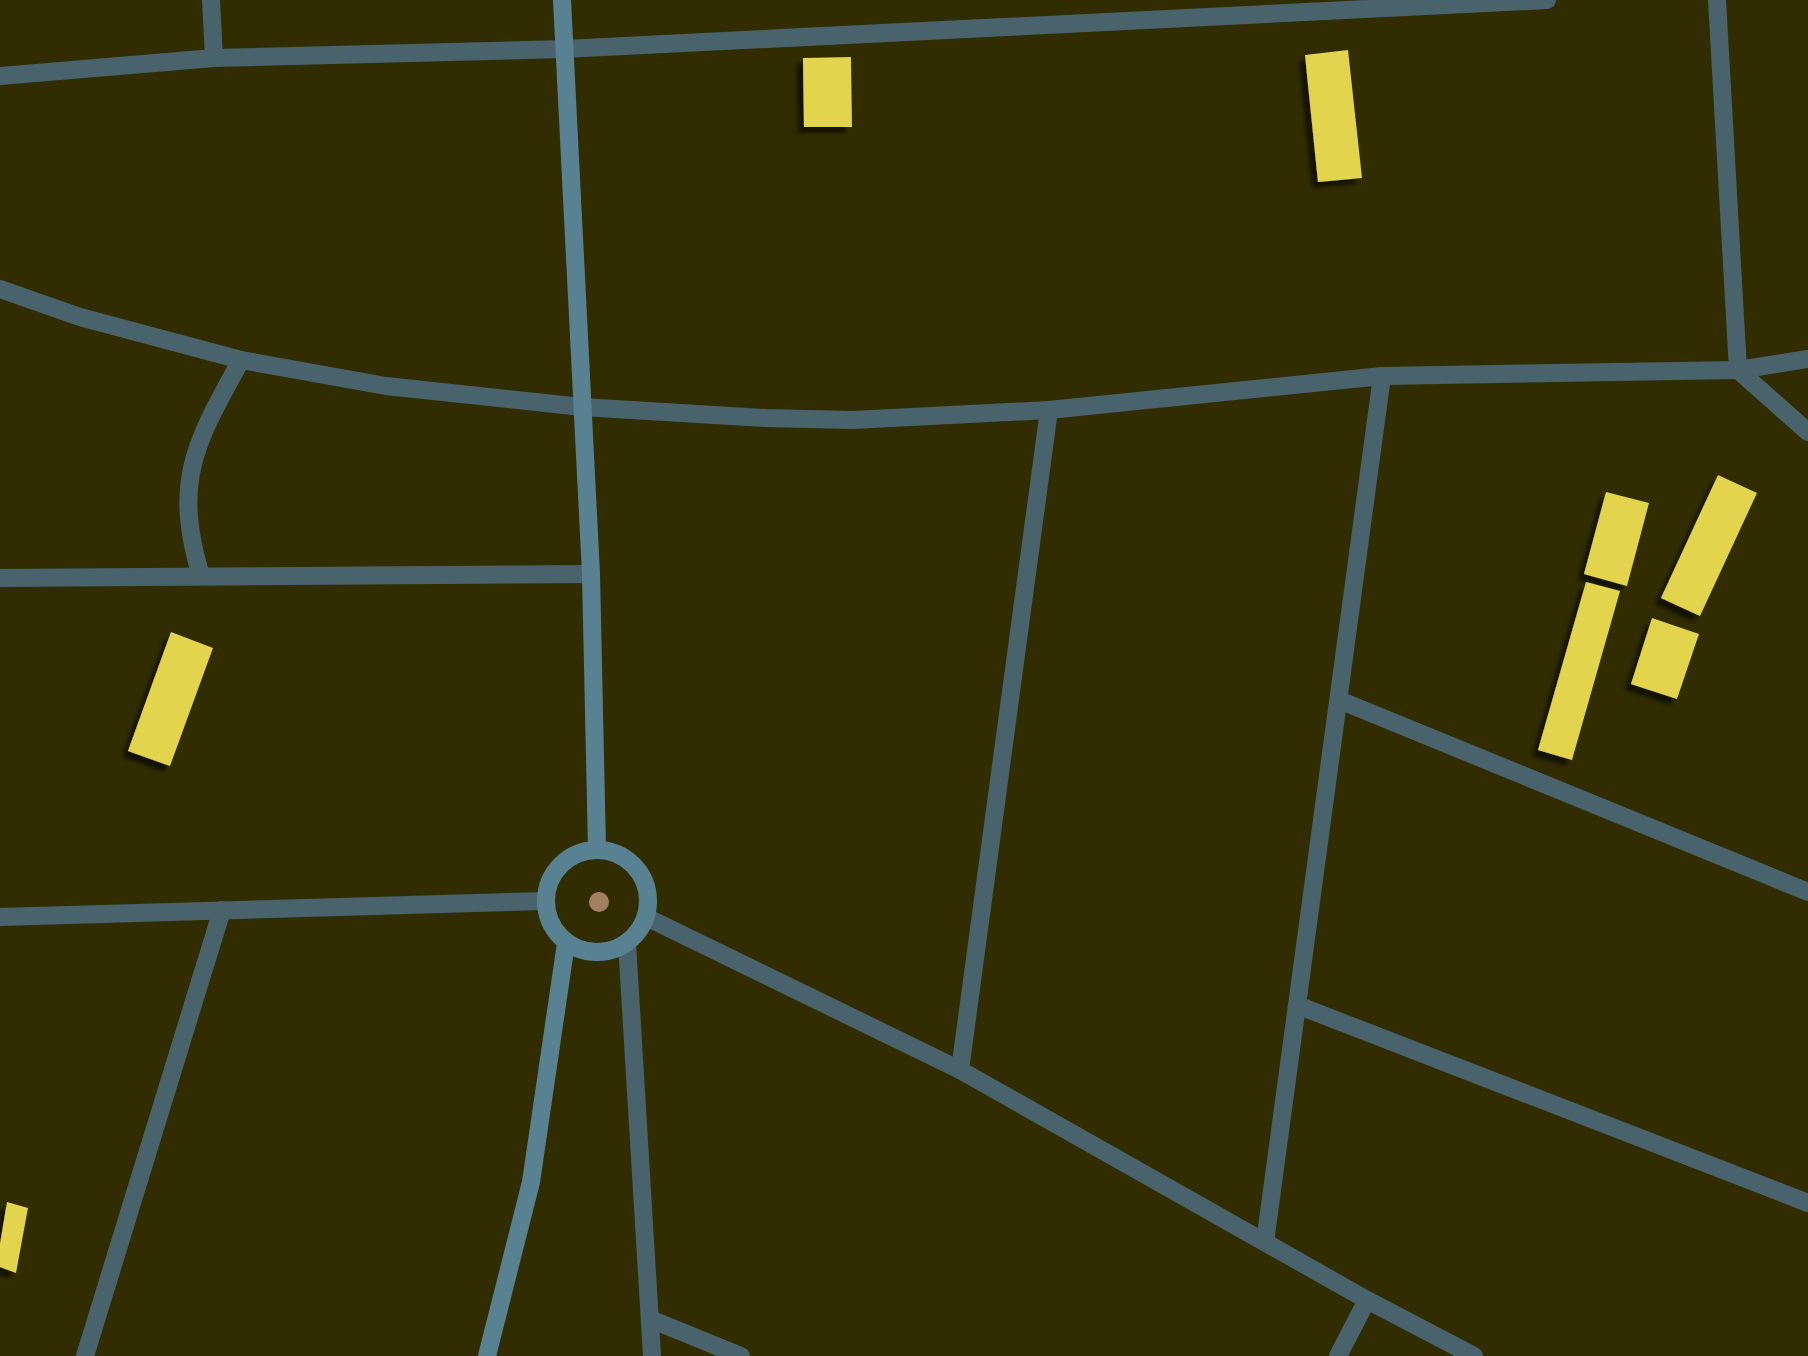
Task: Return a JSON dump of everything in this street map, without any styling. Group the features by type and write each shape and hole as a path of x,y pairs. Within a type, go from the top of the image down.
{"street":[{"path":"211,0 214,58"},
{"path":"562,0 591,573 597,849"},
{"path":"0,76 214,58 564,49 1547,0"},
{"path":"1717,0 1738,370 1808,432"},
{"path":"0,289 80,317 242,360 386,386 683,415 853,419 1049,410 1382,376 1738,370 1808,359"},
{"path":"201,576 192,546 187,507 191,468 205,428 242,360"},
{"path":"1265,1242 1382,376"},
{"path":"960,1070 1049,410"},
{"path":"0,578 591,573"},
{"path":"1339,700 1808,892"},
{"path":"597,849 627,859 638,870 646,885 649,901 646,917 627,943 612,950 597,952 581,950 566,943 547,917 545,901 547,885 555,870 566,859 597,849"},
{"path":"0,917 545,901"},
{"path":"85,1356 222,910"},
{"path":"646,917 960,1070 1367,1300 1474,1356"},
{"path":"487,1356 531,1182 566,943"},
{"path":"627,943 652,1356"},
{"path":"1297,1005 1808,1203"},
{"path":"1338,1356 1367,1300"},
{"path":"650,1319 741,1356"}],"building":[{"path":"1348,50 1362,178 1318,182 1305,55"},
{"path":"851,57 852,127 804,127 803,58"},
{"path":"1718,475 1757,493 1700,616 1661,598"},
{"path":"1606,492 1649,503 1627,586 1584,574"},
{"path":"1586,582 1620,591 1572,760 1538,750"},
{"path":"1652,618 1699,634 1677,699 1631,684"},
{"path":"171,632 213,648 170,766 128,751"},
{"path":"7,1202 28,1208 16,1273 0,1267 0,1244"}]}
